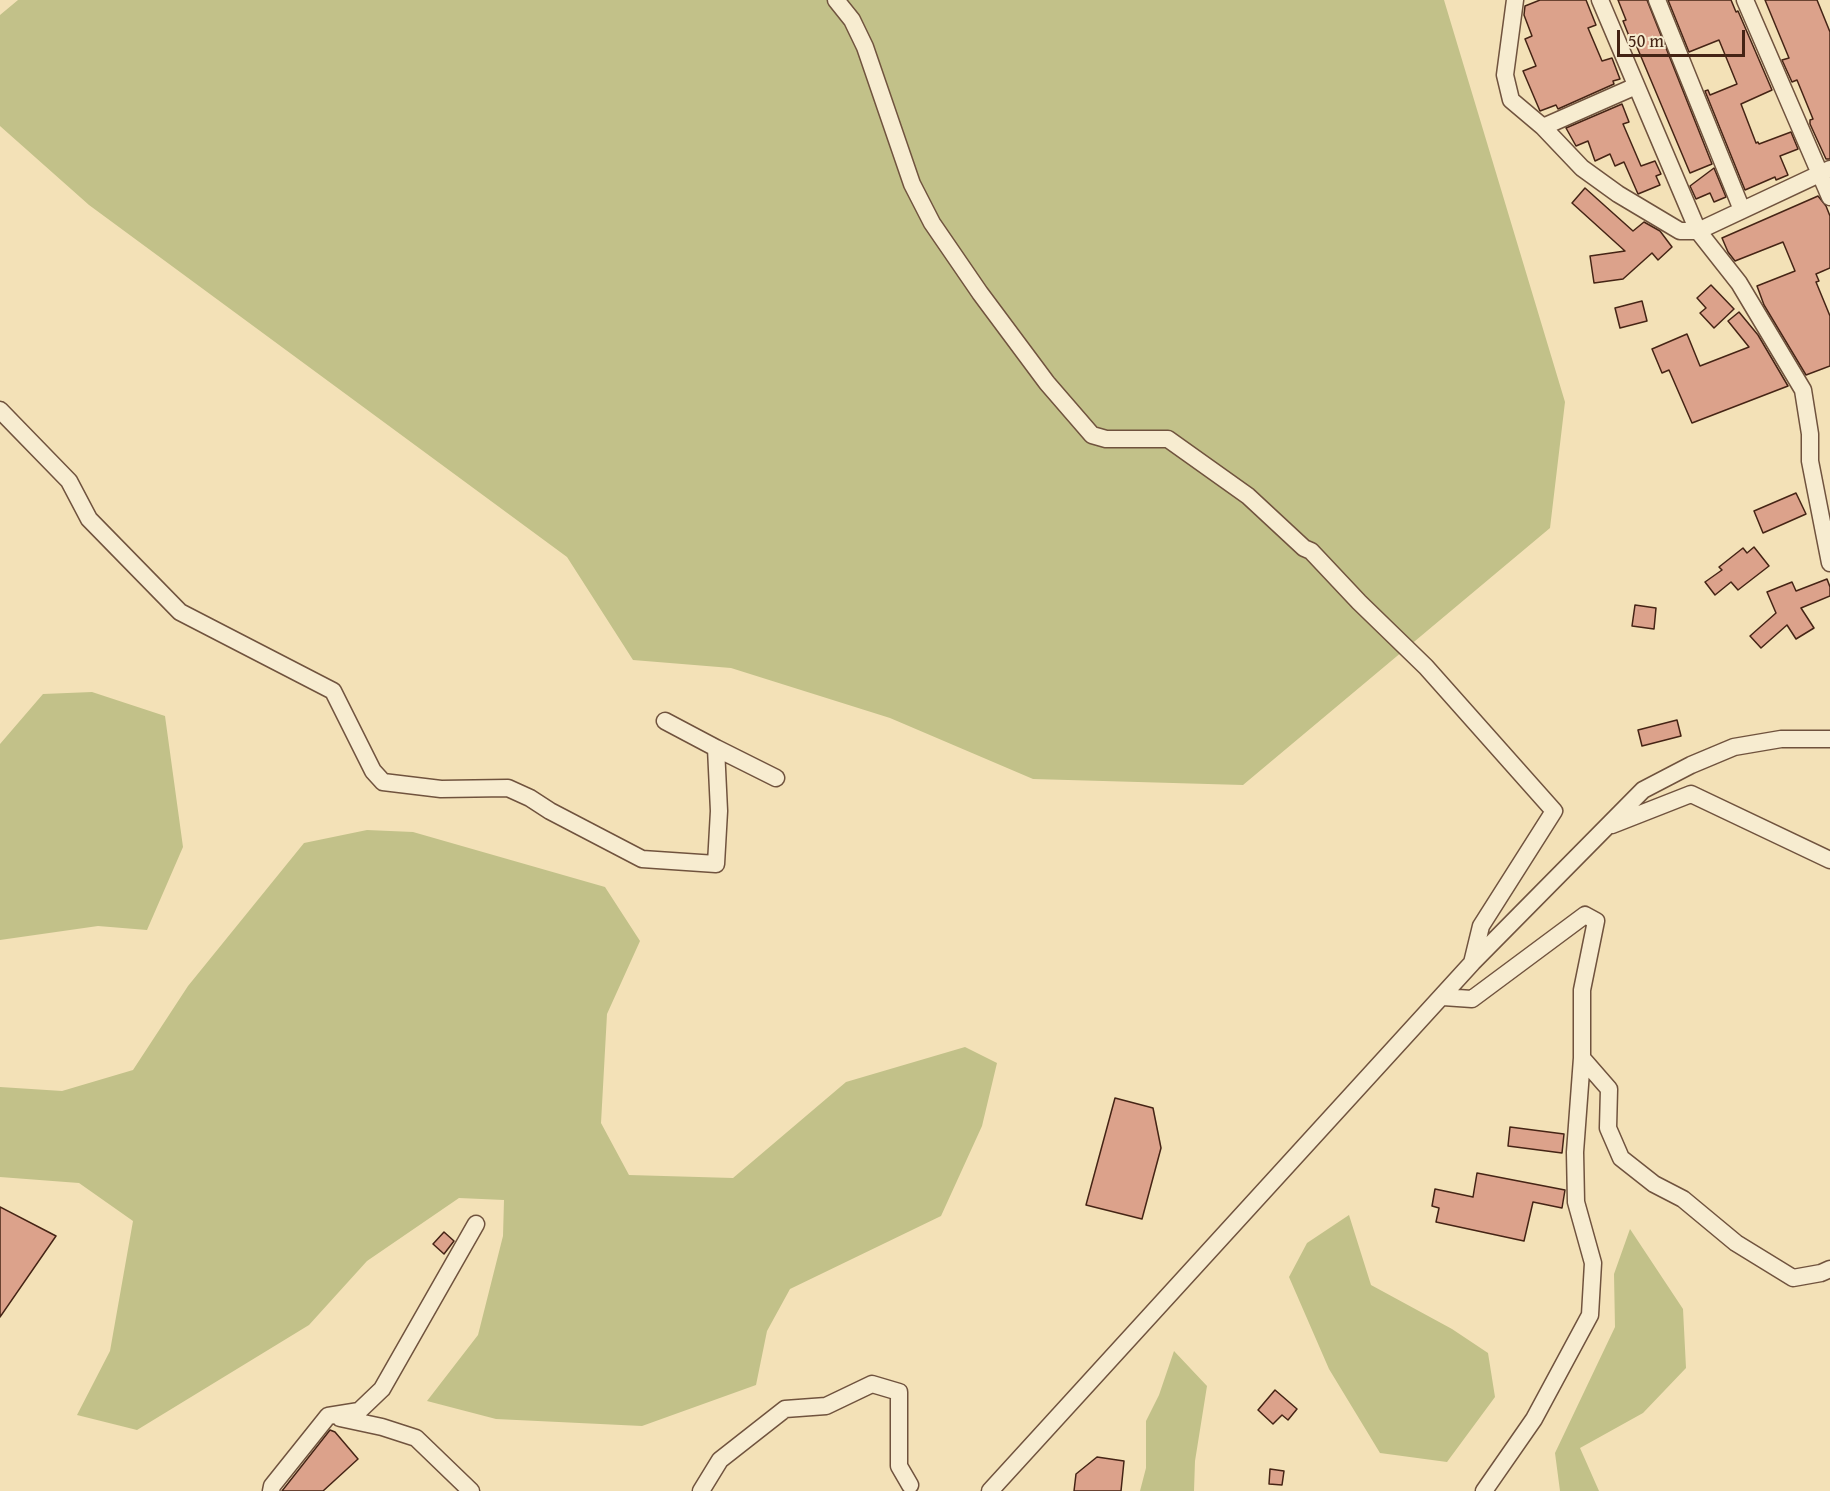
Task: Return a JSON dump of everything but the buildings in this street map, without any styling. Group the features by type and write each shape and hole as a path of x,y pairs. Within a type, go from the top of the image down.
{"street":[{"path":"836,0 852,20 865,47 912,184 932,223 1040,374 1092,435 1106,439 1168,439 1248,496 1304,548 1311,551 1359,602 1426,667 1554,811 1481,926 1472,963"},
{"path":"1515,0 1505,75 1511,100 1543,126 1582,168 1618,194 1680,231 1698,231 1825,172"},
{"path":"1600,0 1698,231 1739,283 1803,390 1810,434 1810,461 1830,563"},
{"path":"1657,0 1742,210"},
{"path":"1745,0 1825,172 1830,197"},
{"path":"1543,126 1636,86"},
{"path":"0,410 69,482 89,519 180,612 333,690 373,771 383,782 441,789 508,788 642,859 716,864 719,811 716,748"},
{"path":"665,721 776,778"},
{"path":"990,1491 1472,963 1643,790 1691,765 1734,747 1781,739 1830,739"},
{"path":"1603,828 1691,794 1830,860"},
{"path":"1443,997 1472,999 1585,915 1596,921 1582,990 1582,1058 1575,1152 1576,1202 1593,1263 1590,1315 1534,1419 1484,1491"},
{"path":"1582,1058 1609,1089 1608,1128 1621,1158 1654,1184 1683,1200 1736,1244 1793,1278 1830,1269"},
{"path":"271,1491 272,1486 328,1416 359,1411 381,1389 476,1224"},
{"path":"701,1491 720,1460 785,1409 826,1406 872,1384 898,1392 898,1466 910,1485"},
{"path":"328,1416 381,1427 416,1438 471,1491"}],"shaded area":[{"path":"18,0 1444,0 1565,402 1550,528 1243,785 1033,779 890,718 731,668 633,660 567,557 89,205 0,126 0,15"},
{"path":"92,692 165,716 183,847 147,930 98,926 0,940 0,744 43,694"},
{"path":"367,830 413,832 605,887 640,941 607,1014 601,1123 629,1175 733,1178 846,1082 965,1047 997,1063 982,1126 941,1216 790,1289 767,1331 756,1385 642,1426 496,1419 427,1401 478,1335 503,1236 504,1200 459,1198 367,1261 309,1325 137,1430 77,1415 110,1351 133,1221 79,1183 0,1177 0,1087 62,1091 133,1070 188,986 304,843"},
{"path":"1349,1215 1371,1285 1452,1329 1488,1353 1495,1397 1447,1462 1380,1453 1329,1369 1289,1277 1307,1243"},
{"path":"1630,1229 1683,1309 1686,1368 1643,1413 1580,1448 1599,1491 1560,1491 1555,1453 1615,1327 1614,1274"},
{"path":"1174,1351 1207,1386 1195,1461 1194,1491 1140,1491 1146,1468 1146,1421 1159,1395"}]}
